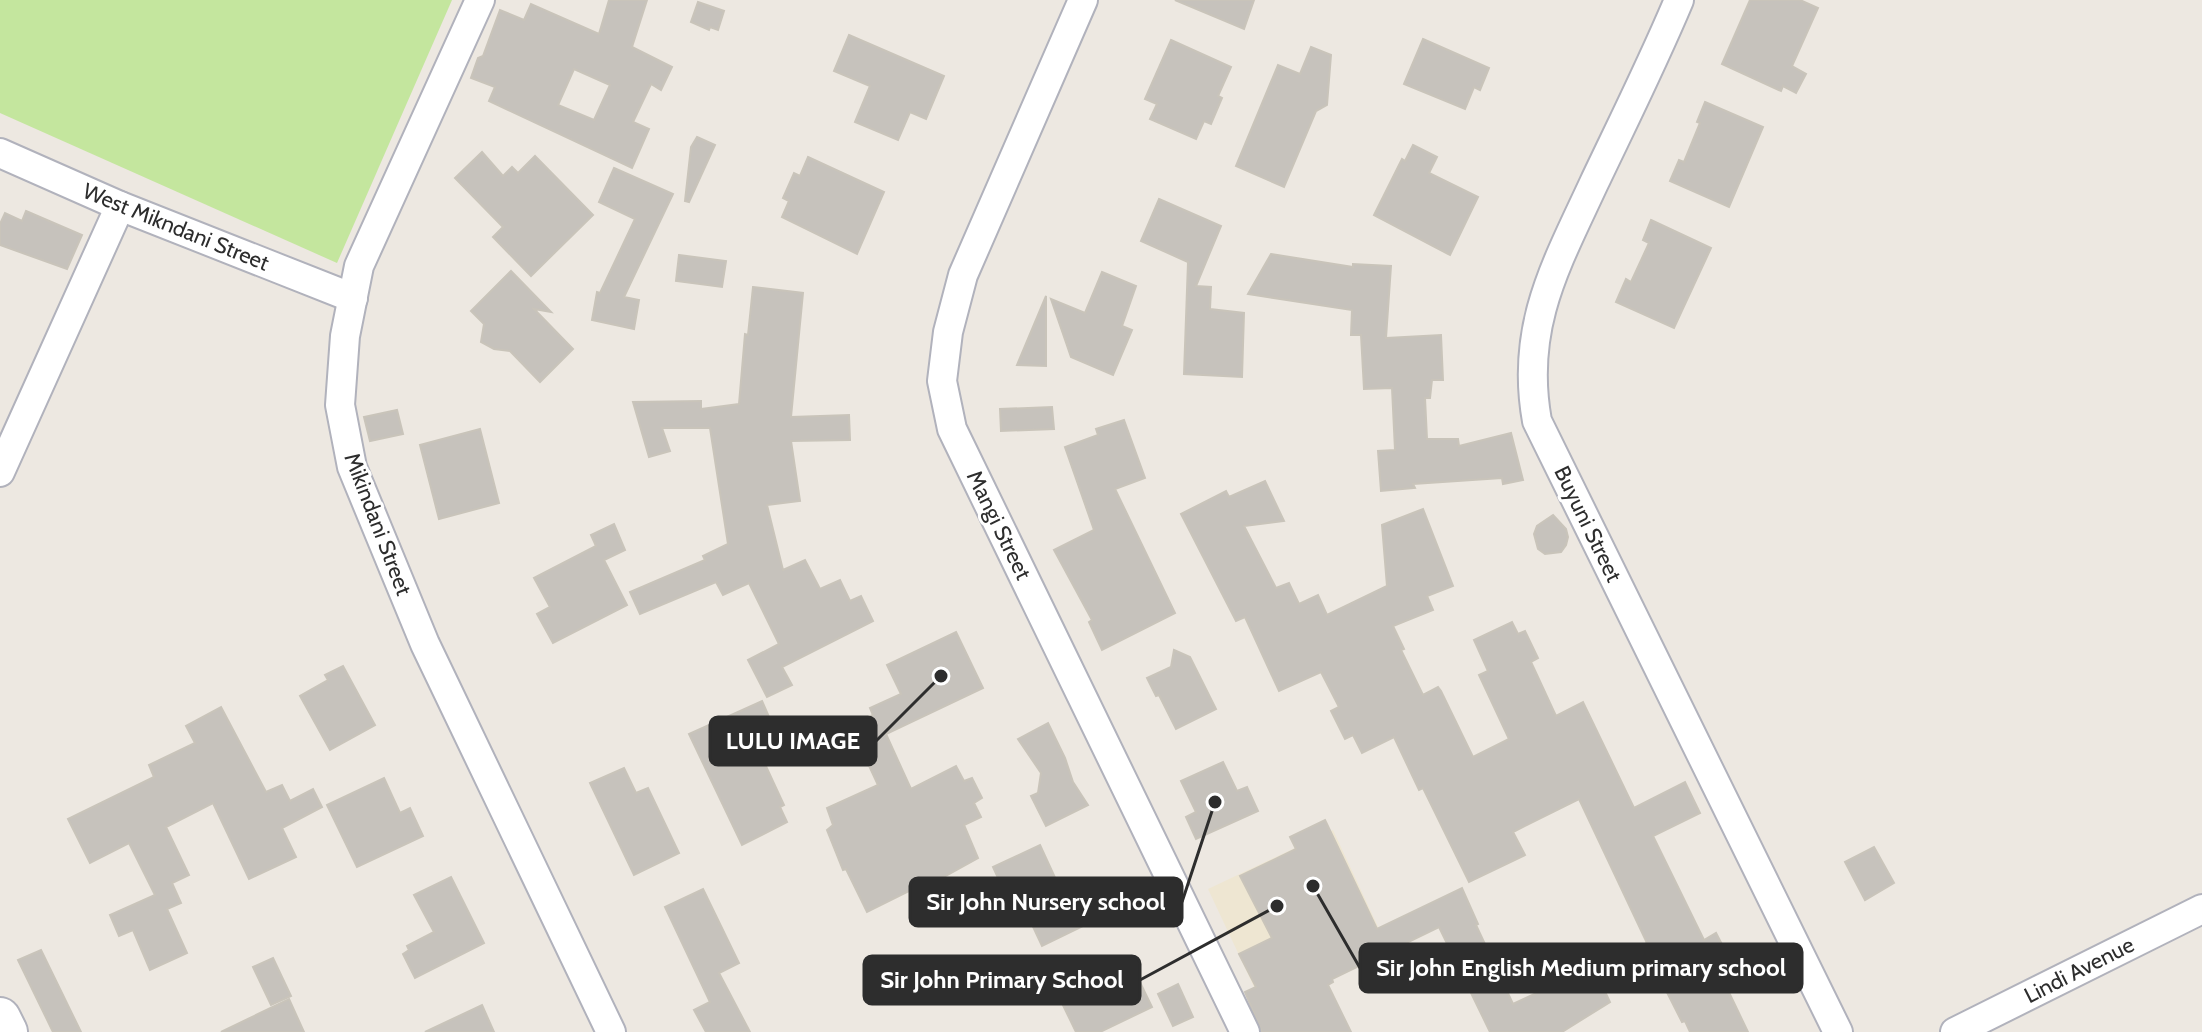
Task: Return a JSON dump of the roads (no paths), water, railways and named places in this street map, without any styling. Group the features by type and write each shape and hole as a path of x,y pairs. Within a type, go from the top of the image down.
{"main road":[{"path":"0,1018 7,1032"}],"street":[{"name":"Mikindani Street","path":"480,0 359,266 345,336 340,405 352,467 425,644 611,1032"},
{"name":"Mangi Street","path":"1083,0 963,275 948,332 942,381 952,429 1245,1032"},
{"name":"Buyuni Street","path":"1679,0 1549,281 1535,334 1532,391 1537,421 1838,1032"},
{"name":"West Mikndani Street","path":"0,153 120,206 353,298"},
{"path":"0,472 120,206"},
{"name":"Lindi Avenue","path":"1955,1032 2202,909"}],"place":[{"name":"LULU IMAGE","path":"941,676"},
{"name":"Sir John Nursery school","path":"1215,802"},
{"name":"Sir John English Medium primary school","path":"1313,886"},
{"name":"Sir John Primary School","path":"1277,906"}]}
